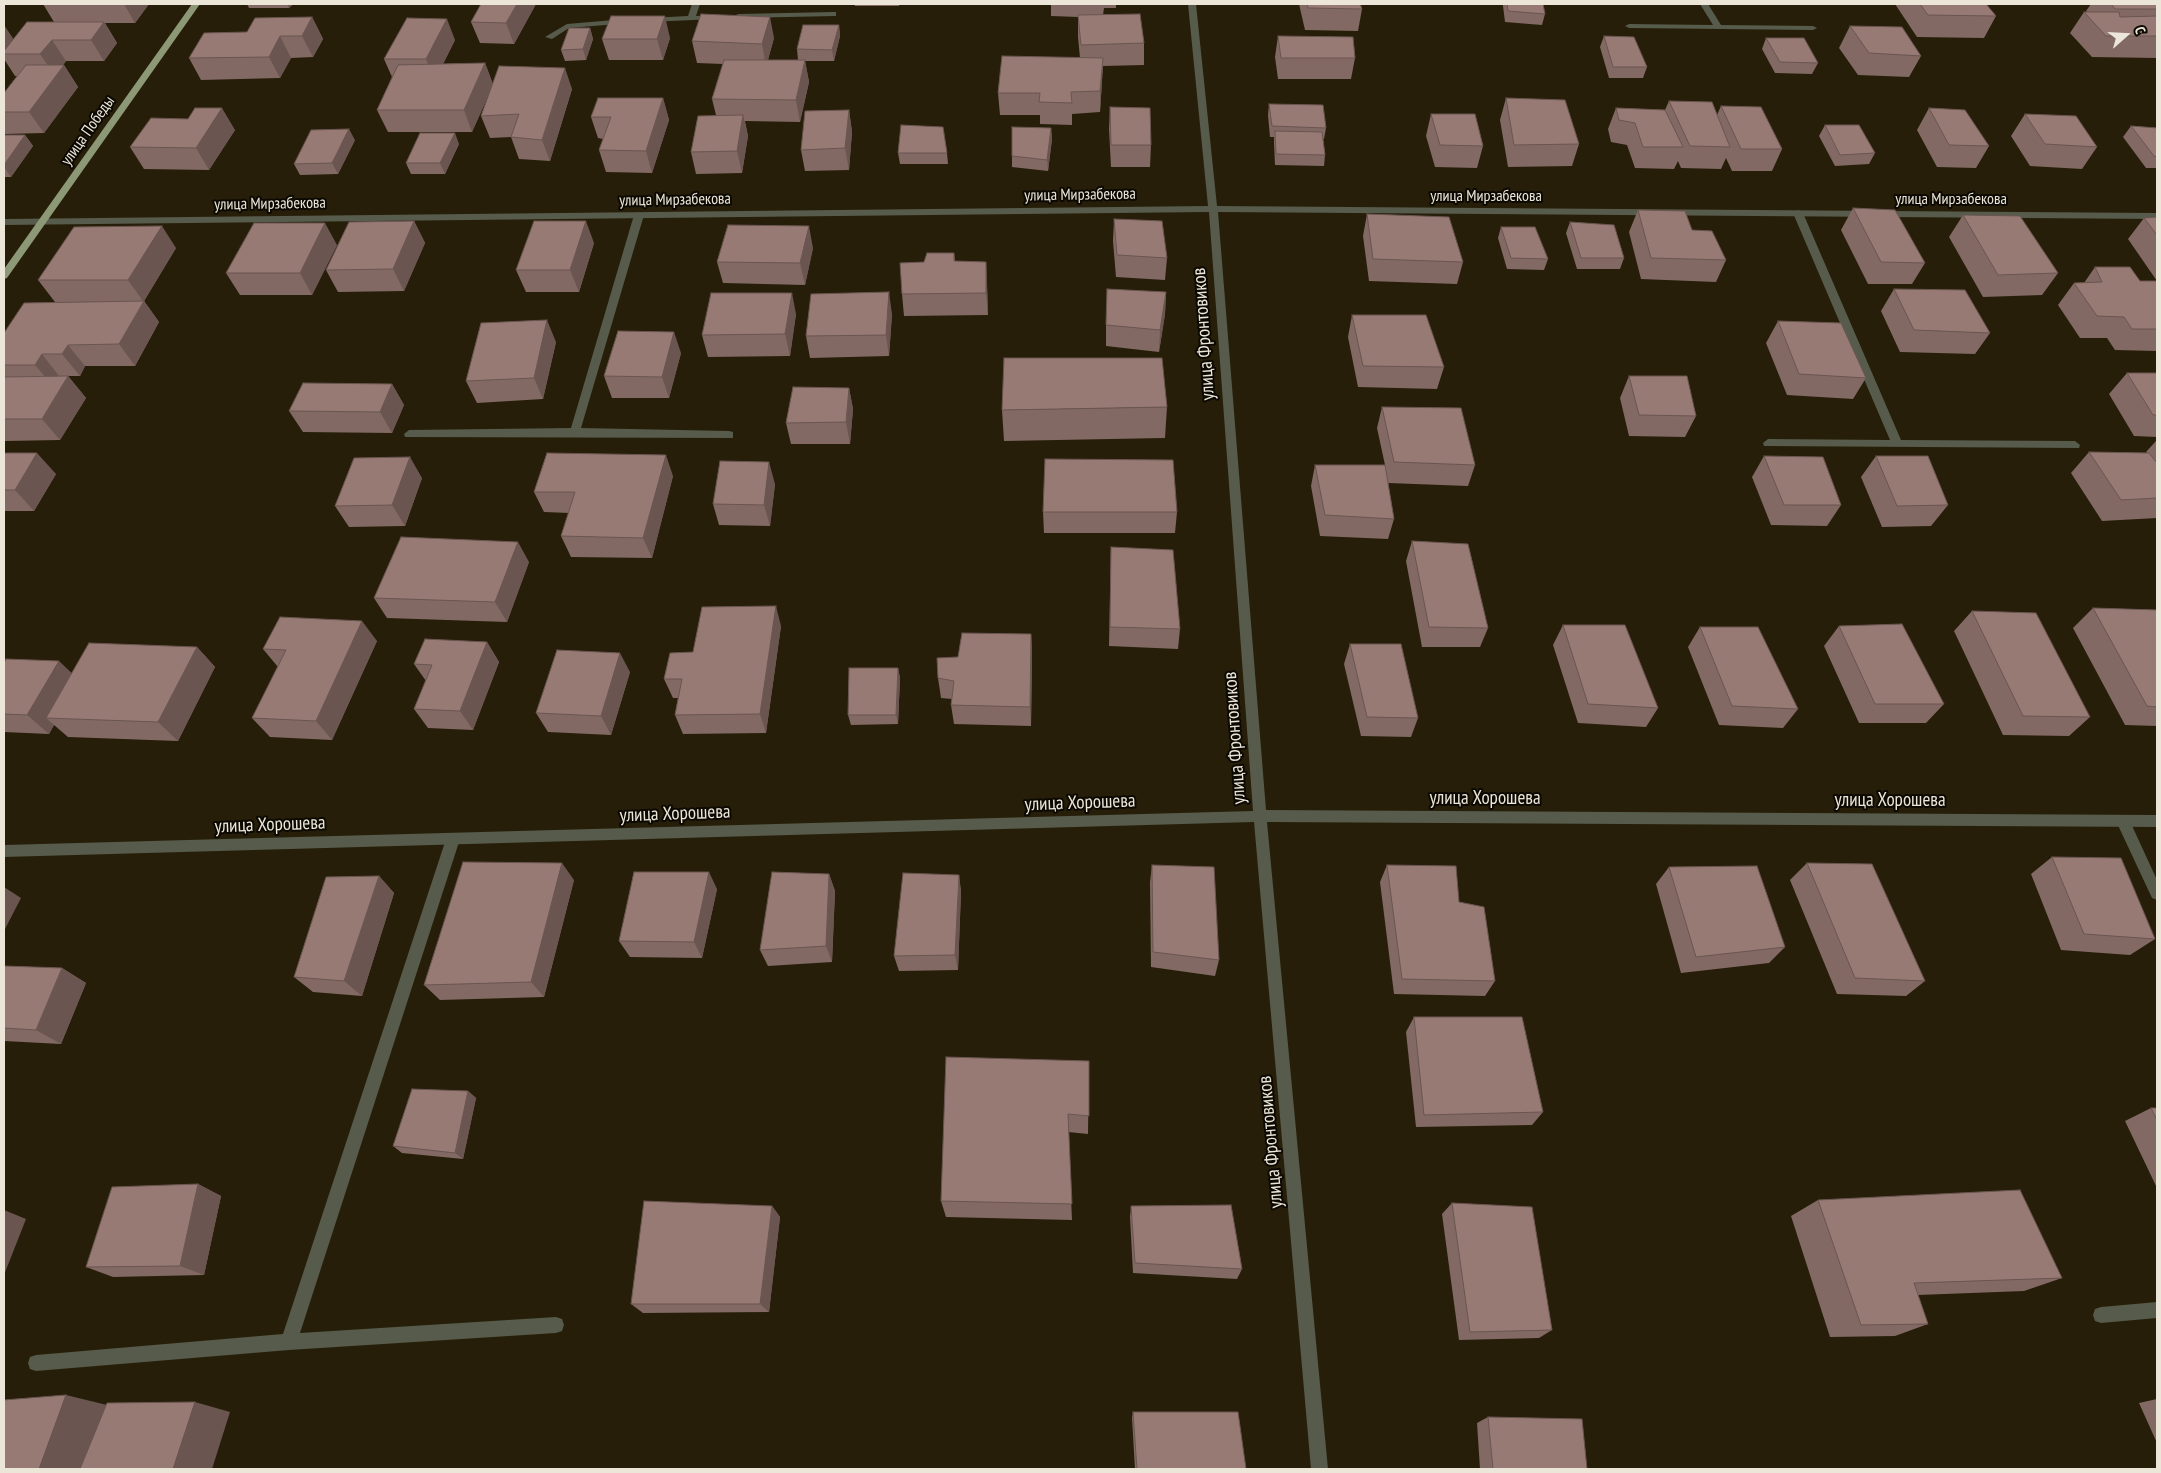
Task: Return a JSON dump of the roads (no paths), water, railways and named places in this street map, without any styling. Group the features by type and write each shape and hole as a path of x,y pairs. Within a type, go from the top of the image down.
{"main road":[{"name":"улица Победы","path":"4,276 38,222 189,4"},
{"name":"улица Победы","path":"4,264 38,222 196,4"}],"street":[{"path":"691,18 696,4"},
{"name":"улица Фронтовиков","path":"1192,4 1212,209 1260,816 1320,1469"},
{"path":"1704,4 1718,26"},
{"path":"642,20 833,14"},
{"path":"549,37 567,26 592,22 632,20"},
{"path":"1629,26 1813,28"},
{"name":"улица Мирзабекова","path":"4,222 1212,209 2157,216"},
{"path":"1798,213 1898,443"},
{"path":"575,432 639,215"},
{"path":"409,434 575,432 729,435"},
{"path":"1768,443 2075,444"},
{"name":"улица Хорошева","path":"4,851 1260,816 2157,821"},
{"path":"2124,821 2157,894"},
{"path":"289,1342 454,839"},
{"path":"2101,1315 2157,1310"},
{"path":"36,1363 289,1342 556,1324"}]}
